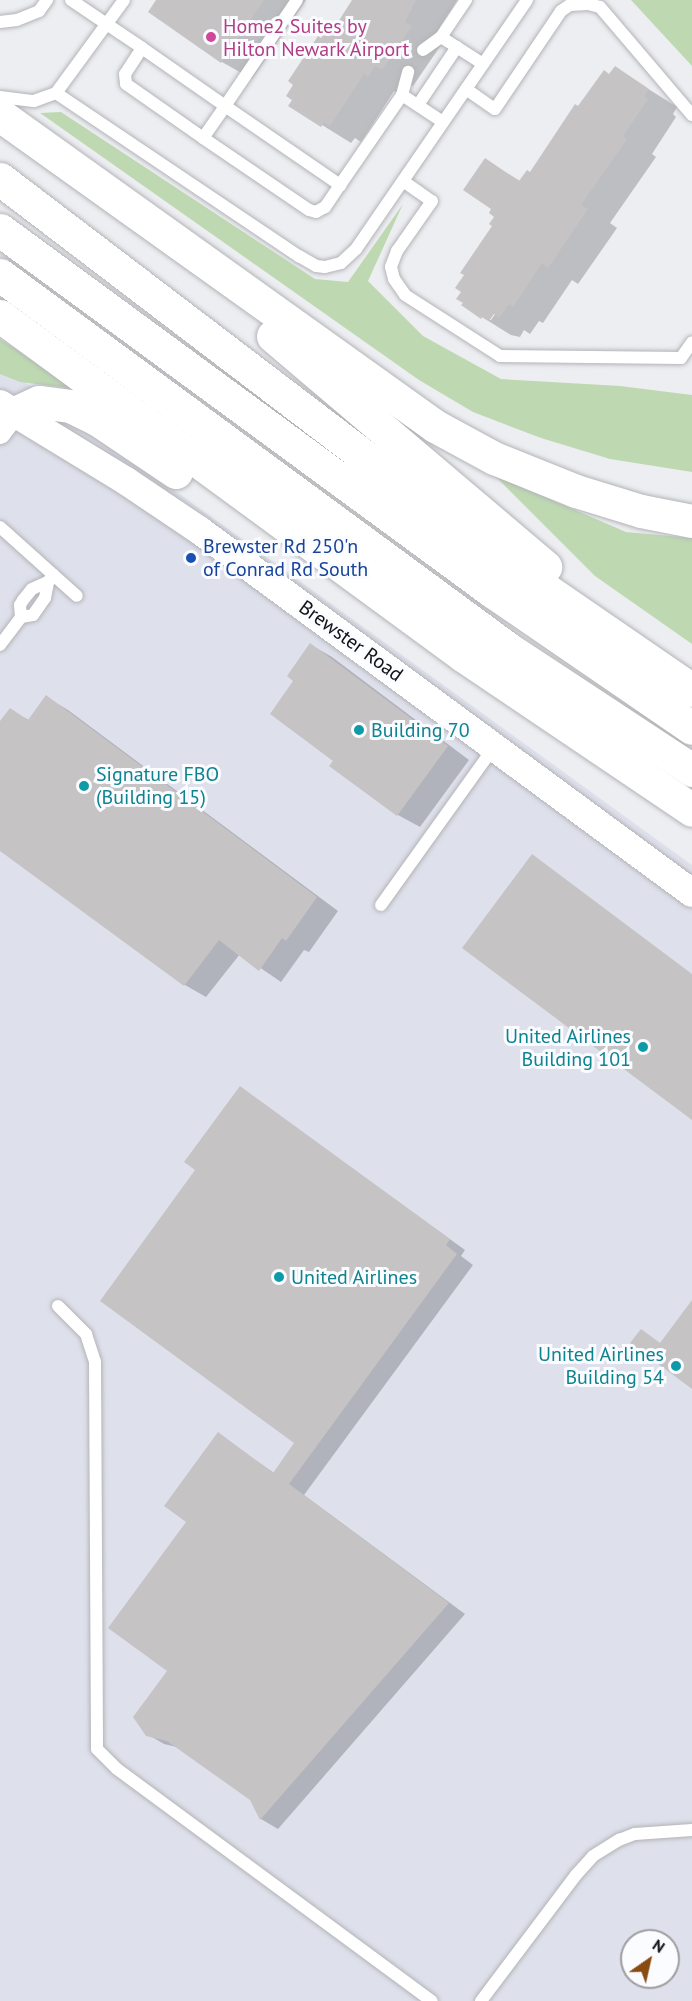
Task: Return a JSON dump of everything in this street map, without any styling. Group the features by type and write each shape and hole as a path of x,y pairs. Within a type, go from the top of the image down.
{"highway":[{"path":"0,115 435,426 513,467 619,505 692,521"},
{"path":"0,179 470,536 692,689"},
{"path":"0,201 18,214 108,261"},
{"path":"0,230 475,579 692,728"},
{"path":"194,253 229,299 692,689"},
{"path":"0,275 498,641 692,770"},
{"path":"0,316 525,699 692,810"},
{"path":"5,416 30,404 49,401 83,411 282,543 347,571"},
{"path":"513,467 583,485 692,501"},
{"path":"633,772 692,815"}],"street":[{"name":"Brewster Road","path":"5,416 172,511 495,746 692,893"}],"lane":[{"path":"0,22 17,20 39,11 47,0"},
{"path":"71,0 340,185"},
{"path":"0,97 34,100 56,93 124,0"},
{"path":"203,138 297,0"},
{"path":"423,50 441,37 466,0"},
{"path":"56,93 316,266 333,266 349,257 527,0"},
{"path":"466,89 495,109 561,11 570,5 588,4 600,7 692,115"},
{"path":"441,37 483,64"},
{"path":"418,105 457,47"},
{"path":"142,48 125,74 126,84 312,212 325,207 402,95 408,72"},
{"path":"402,95 443,122"},
{"path":"403,181 432,201 397,251 392,267 394,279 405,295 500,356 681,358 692,342"},
{"path":"0,527 50,579 77,596"},
{"path":"0,645 21,617 20,605 23,600 32,589 50,579"},
{"path":"381,905 495,746"},
{"path":"58,1306 86,1334 95,1362 97,1749 117,1769 432,2001"},
{"path":"481,2001 576,1875 593,1856 619,1840 635,1834 692,1830"}],"shaded area":[{"path":"0,364 692,865 692,2001 0,2001"}],"green space":[{"path":"631,0 692,0 692,66"},
{"path":"61,112 315,279 348,282 403,204 368,281 423,336 501,379 620,386 692,395 692,472 610,459 541,438 473,412 419,380 40,113"},
{"path":"0,339 71,384 69,388 20,382 0,374"},
{"path":"494,475 626,532 692,538 692,644 595,576"}],"building":[{"name":"Home2 Suites by Hilton Newark Airport","path":"156,0 264,0 221,63 148,12"},
{"path":"352,0 416,0 405,22 412,26 382,70 375,66 368,77 364,74 330,126 324,122 321,127 288,106 292,100 286,96 293,85 288,81 318,36 321,38 329,27 333,30"},
{"path":"615,66 649,89 644,96 648,99 623,136 627,139 581,205 588,209 548,268 542,263 513,307 509,304 499,318 494,314 489,321 482,317 481,319 461,305 463,303 456,299 461,292 455,288 464,275 460,273 492,226 489,224 494,217 489,213 491,209 463,190 485,158 519,181 527,170 530,172 575,104 578,106 604,70 609,74"},
{"name":"Building 70","path":"310,643 448,746 397,816 329,766 333,761 270,714 293,681 287,676"},
{"name":"Signature FBO (Building 15)","path":"46,695 317,897 286,941 282,938 259,971 219,940 184,986 0,851 0,721 10,708 28,720"},
{"name":"United Airlines Building 101","path":"532,854 692,974 692,1120 462,948"},
{"path":"240,1086 450,1239 446,1245 457,1254 289,1484 449,1603 260,1820 250,1800 167,1741 146,1736 133,1717 167,1671 108,1628 186,1522 164,1506 218,1432 273,1473 294,1443 100,1301 195,1170 184,1162"},
{"name":"United Airlines Building 54","path":"692,1300 692,1389 630,1343 641,1329 660,1343"}],"place":[{"name":"Home2 Suites by Hilton Newark Airport","path":"211,37"},
{"name":"Brewster Rd 250'n of Conrad Rd South","path":"191,558"},
{"name":"Building 70","path":"359,730"},
{"name":"Signature FBO (Building 15)","path":"84,786"},
{"name":"United Airlines Building 101","path":"643,1047"},
{"name":"United Airlines","path":"279,1277"},
{"name":"United Airlines Building 54","path":"676,1366"}]}
